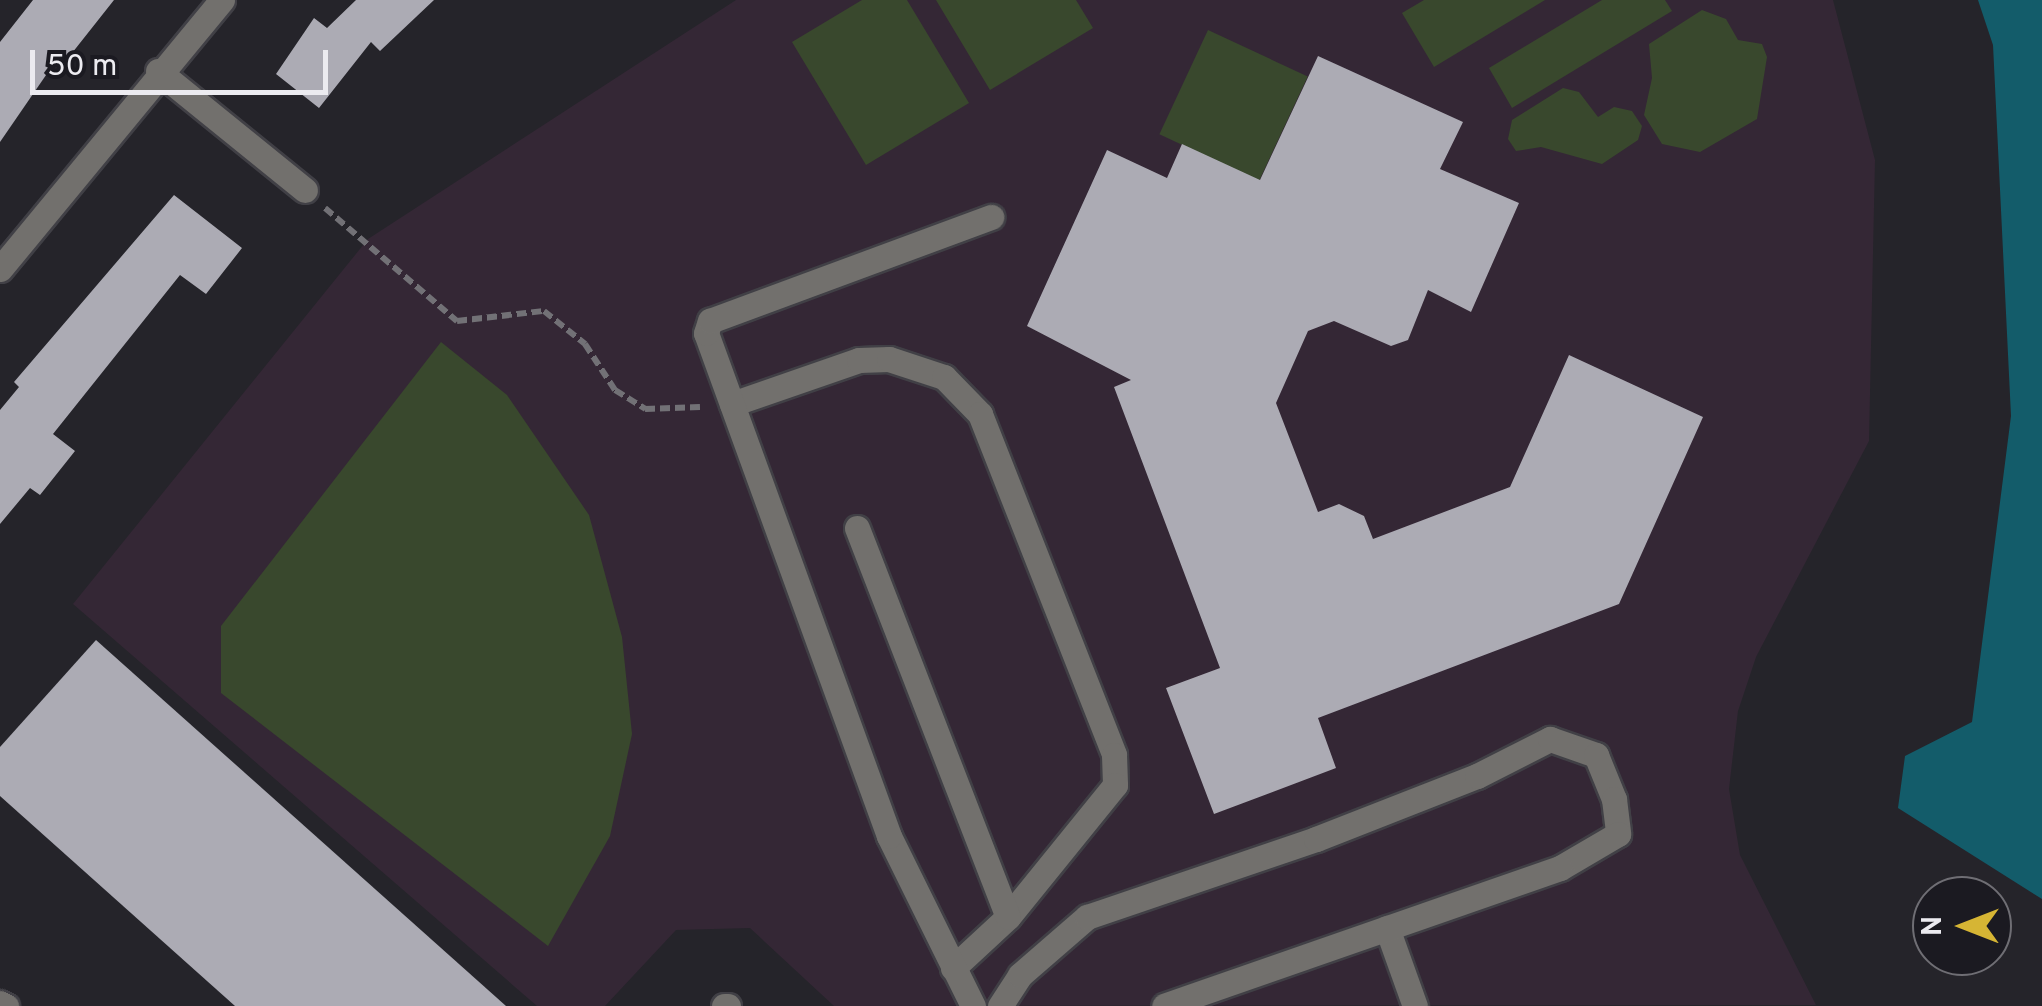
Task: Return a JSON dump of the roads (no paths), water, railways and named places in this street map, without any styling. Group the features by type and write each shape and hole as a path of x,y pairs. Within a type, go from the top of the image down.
{"street":[{"path":"0,269 158,71 222,0"},
{"path":"158,71 305,190"},
{"path":"973,1006 889,836 706,333 710,320 991,217"},
{"path":"730,396 859,360 889,359 944,377 980,414 1114,755 1115,785 1008,917 953,968"},
{"path":"857,528 1008,917"},
{"path":"1000,1006 1020,975 1087,917 1334,832 1477,776 1550,738 1596,755 1614,799 1618,834 1560,868 1164,1006"},
{"path":"1387,928 1415,1006"}],"water":[{"path":"1978,0 2042,0 2042,899 2012,880 2012,876 2006,876 1898,808 1905,756 1972,722 2011,416 1993,45"}]}
